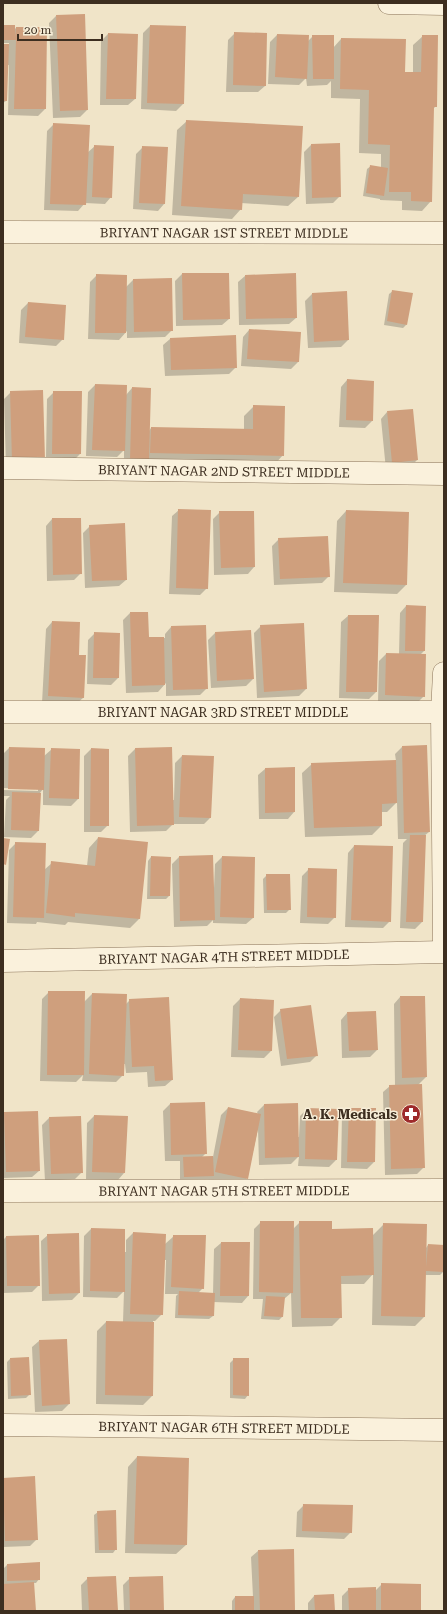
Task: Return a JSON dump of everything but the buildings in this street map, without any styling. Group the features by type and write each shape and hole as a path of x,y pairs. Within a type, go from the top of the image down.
{"street":[{"path":"389,3 444,4"},
{"name":"BRIYANT NAGAR 1ST STREET MIDDLE","path":"3,232 444,233"},
{"name":"BRIYANT NAGAR 2ND STREET MIDDLE","path":"3,468 444,474"},
{"path":"444,673 444,947"},
{"name":"BRIYANT NAGAR 3RD STREET MIDDLE","path":"3,712 443,712"},
{"name":"BRIYANT NAGAR 4TH STREET MIDDLE","path":"3,961 444,952"},
{"name":"BRIYANT NAGAR 5TH STREET MIDDLE","path":"3,1191 444,1190"},
{"name":"BRIYANT NAGAR 6TH STREET MIDDLE","path":"3,1425 444,1430"}],"place":[{"name":"A. K. Medicals","path":"411,1114"}]}
